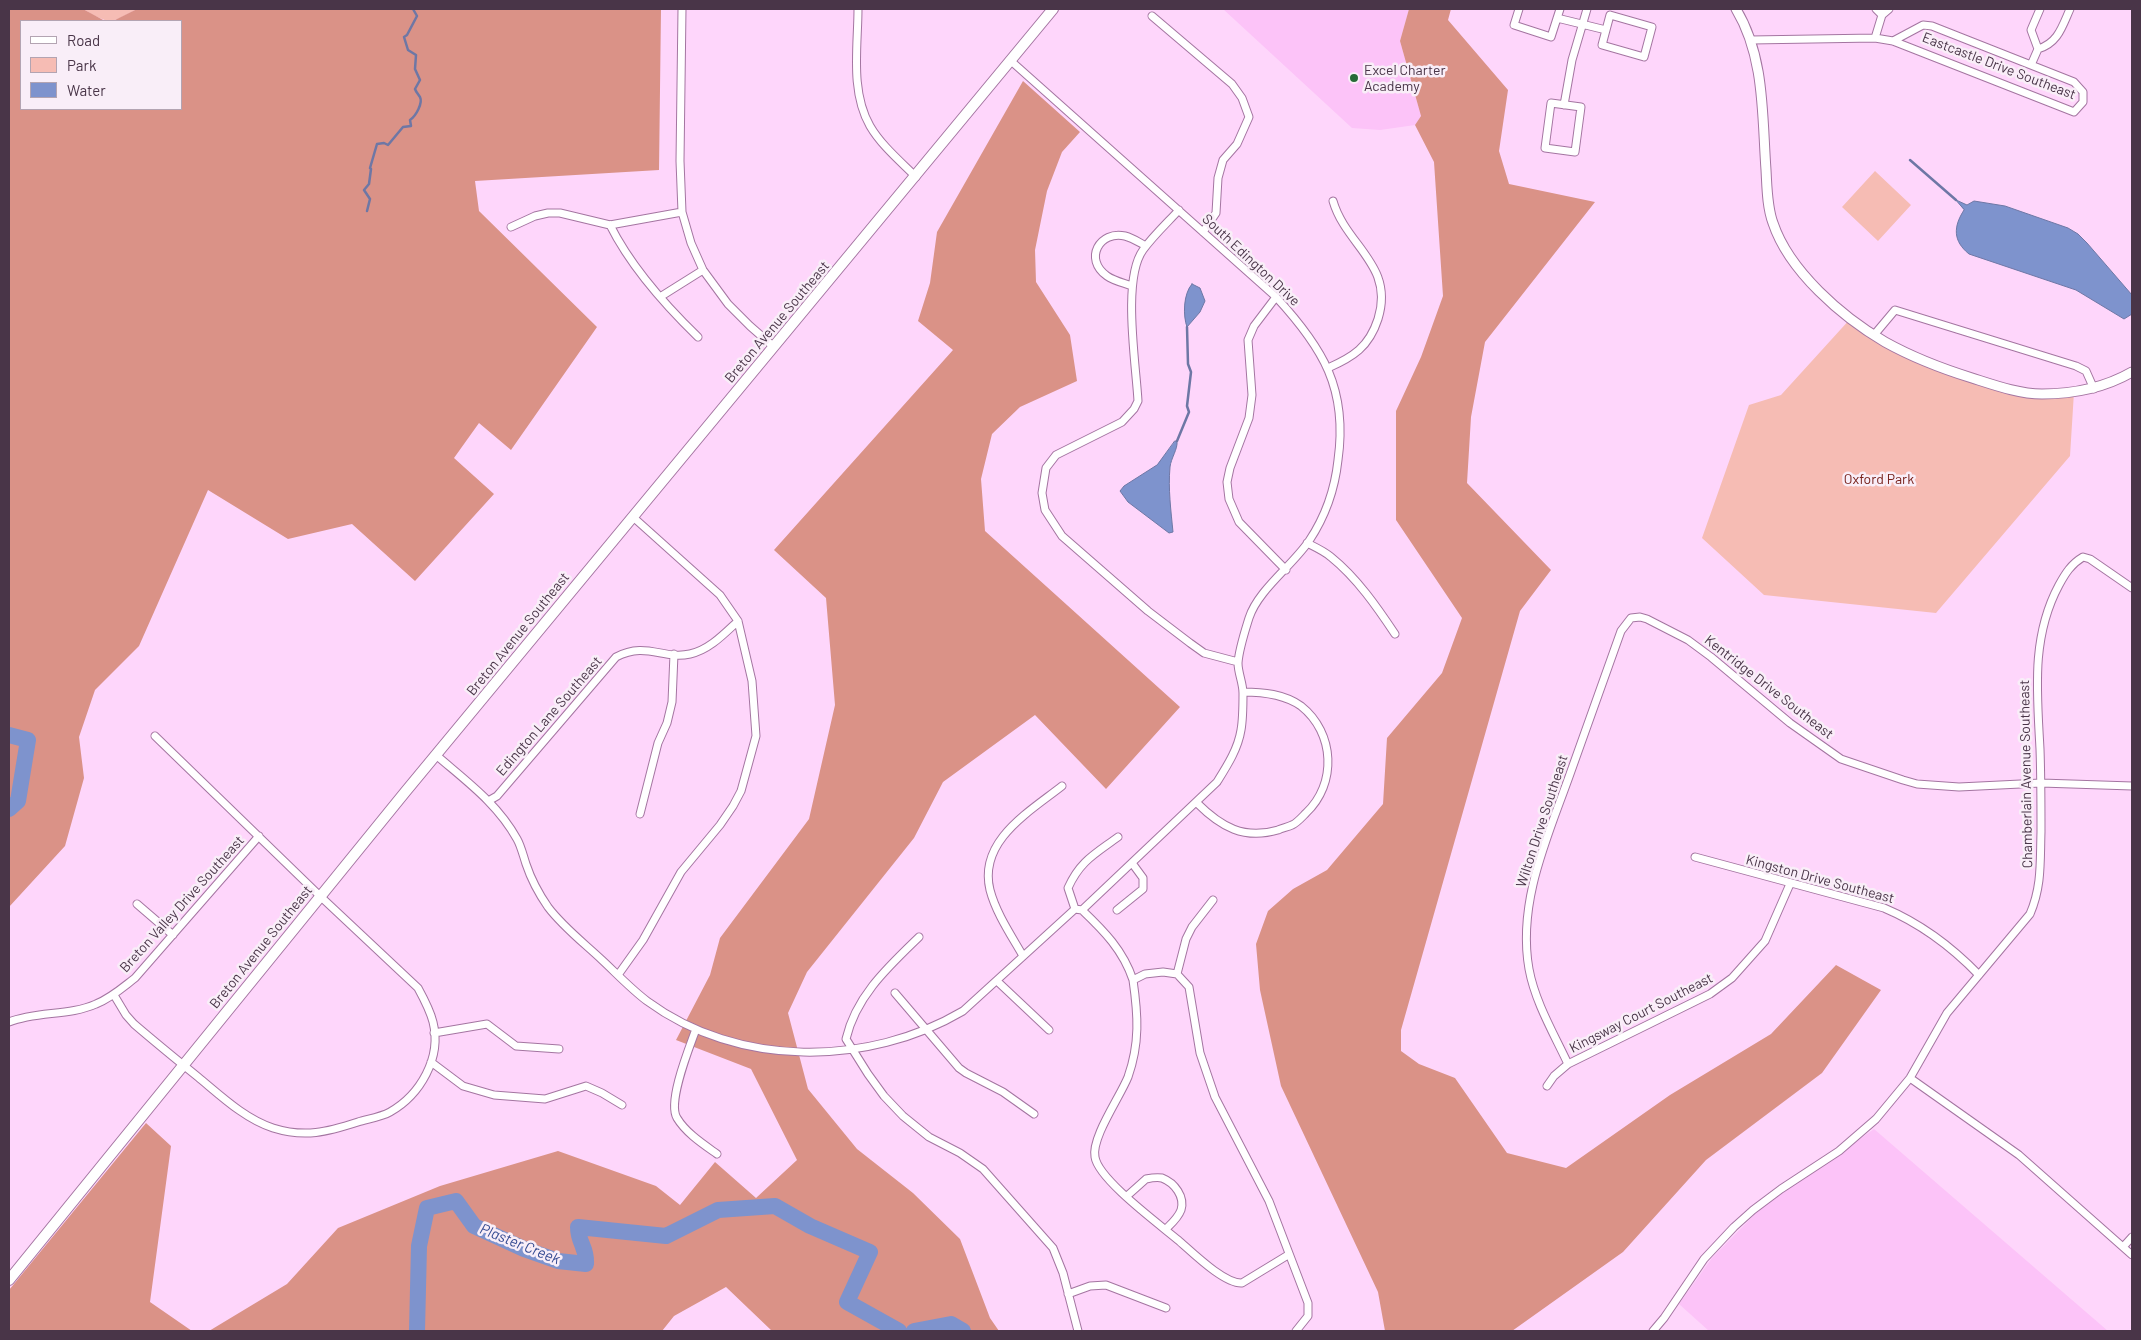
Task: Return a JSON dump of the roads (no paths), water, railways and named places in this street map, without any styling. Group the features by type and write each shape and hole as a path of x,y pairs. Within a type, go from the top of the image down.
{"main road":[{"name":"Breton Avenue Southeast","path":"9,1280 320,896 1053,9"}],"street":[{"path":"682,9 680,161 682,212 691,243 703,270 728,304 774,347"},
{"path":"858,9 857,76 860,104 870,126 890,152 916,177"},
{"path":"1519,9 1514,25 1551,37 1560,9"},
{"path":"1564,105 1572,60 1587,9"},
{"path":"1736,9 1747,27 1758,63 1767,189 1772,222 1788,255 1832,302 1885,342 1941,368 1997,386 2040,394 2086,391 2132,372"},
{"path":"1876,9 1882,16"},
{"path":"1875,38 1882,16 1889,9"},
{"path":"2040,9 2031,30 2033,41 2038,49 2047,46 2057,37 2070,9"},
{"path":"1610,15 1652,27 1644,57 1602,45 1606,30 1610,15"},
{"path":"1152,16 1232,84 1242,98 1249,117 1237,144 1223,160 1218,178 1216,213 1203,232"},
{"path":"1557,18 1581,26 1606,30"},
{"name":"Eastcastle Drive Southeast","path":"1751,40 1875,38 1893,40 2074,112 2079,107 2084,96 2074,82 1932,26 1923,25 1893,40"},
{"name":"Eastcastle Drive Southeast","path":"2031,65 2038,49"},
{"name":"South Edington Drive","path":"436,755 490,800 507,822 518,841 537,890 561,923 647,1001 696,1029 733,1041 772,1050 818,1053 876,1046 926,1029 963,1011 1022,956 1132,863 1218,782 1230,762 1241,731 1243,692 1238,662 1249,616 1268,587 1286,570 1307,543 1323,516 1336,476 1342,435 1339,401 1328,368 1301,324 1276,297 1010,61"},
{"path":"1551,104 1564,105 1581,107 1575,152 1545,148 1551,104"},
{"path":"1328,368 1351,358 1368,342 1375,329 1382,301 1376,270 1340,219 1332,202"},
{"path":"1179,210 1142,252 1132,286 1131,311 1138,401 1134,409 1122,422 1056,455 1050,461 1044,476 1042,493 1045,510 1062,536 1148,611 1204,653 1238,662"},
{"path":"511,227 535,216 548,213 560,213 610,225 682,212"},
{"path":"610,225 618,240 660,297 698,338"},
{"path":"1132,286 1107,276 1096,265 1094,254 1098,246 1116,235 1124,236 1146,246"},
{"path":"660,297 703,270"},
{"path":"1276,297 1254,326 1248,340 1252,395 1249,418 1230,468 1227,482 1228,499 1239,522 1286,570"},
{"path":"1874,335 1895,310 2076,366 2086,371 2094,388"},
{"path":"618,975 643,940 681,872 720,825 741,790 756,736 752,681 738,621 720,595 633,517"},
{"path":"1307,543 1330,556 1351,576 1375,605 1395,634"},
{"name":"Chamberlain Avenue Southeast","path":"1653,1331 1704,1259 1724,1236 1753,1210 1858,1136 1876,1119 1910,1078 1948,1013 2030,914 2038,896 2040,877 2042,783 2037,660 2046,614 2067,570 2083,557 2090,559 2132,588"},
{"name":"Kentridge Drive Southeast","path":"1631,618 1640,617 1647,619 1688,640 1790,723 1841,759 1918,784 1959,787 2042,783 2132,786"},
{"name":"Wilton Drive Southeast","path":"1568,1064 1535,992 1529,968 1526,930 1530,892 1621,631 1631,618"},
{"name":"Edington Lane Southeast","path":"490,800 497,796 616,657 637,650 688,655 700,651 722,636 738,621"},
{"path":"640,814 658,742 667,723 672,702 674,654"},
{"path":"1197,803 1212,818 1225,826 1250,834 1268,833 1294,825 1315,804 1326,783 1329,756 1320,727 1301,706 1283,697 1266,692 1243,692"},
{"path":"114,995 134,1024 250,1117 272,1128 311,1134 327,1132 389,1112 410,1098 424,1082 430,1062 434,1024 427,1004 418,988 154,736"},
{"path":"1022,956 1004,923 990,890 989,873 991,858 998,843 1014,825 1062,786"},
{"name":"Breton Valley Drive Southeast","path":"9,1022 29,1016 95,1005 114,995 135,978 259,836"},
{"path":"1118,837 1082,864 1074,874 1068,888 1078,909 1109,936 1128,965 1133,980 1138,1025 1129,1075 1120,1097 1097,1138 1095,1158 1098,1166 1127,1196 1202,1260 1236,1284 1242,1283 1288,1255"},
{"name":"Kingston Drive Southeast","path":"1695,858 1884,908 1906,917 1928,930 1979,975"},
{"path":"1117,910 1143,889 1142,878 1132,863"},
{"name":"Kingsway Court Southeast","path":"1547,1086 1554,1076 1568,1064 1710,994 1732,978 1764,941 1790,884"},
{"path":"1177,974 1186,939 1192,927 1214,900"},
{"path":"138,904 173,935"},
{"path":"919,937 869,990 856,1010 846,1039 884,1096 903,1116 929,1137 960,1152 978,1165 1053,1248 1078,1331"},
{"path":"1133,980 1145,974 1163,972 1177,974 1189,987 1200,1053 1215,1097 1269,1201 1288,1255 1308,1303 1308,1316 1296,1331"},
{"path":"997,980 1049,1030"},
{"path":"895,993 959,1068 966,1074 1003,1092 1034,1114"},
{"path":"434,1033 487,1024 516,1046 559,1049"},
{"path":"696,1029 679,1079 674,1111 696,1138 717,1154"},
{"path":"430,1062 463,1086 494,1095 545,1099 586,1086 622,1105"},
{"path":"1910,1078 2018,1155 2132,1255"},
{"path":"1127,1196 1146,1179 1162,1178 1172,1185 1180,1194 1181,1209 1178,1216 1166,1229"},
{"path":"2123,1247 2132,1237"},
{"path":"1068,1294 1090,1286 1106,1285 1166,1308"}],"water":[{"path":"1956,200 1967,205 1974,201 2005,206 2068,228 2078,234 2132,295 2132,314 2124,319 2076,290 1969,254 1957,239 1958,222 1964,210"},
{"path":"1192,284 1200,288 1205,301 1200,312 1187,327 1185,305 1187,293"},
{"path":"1175,441 1177,441 1177,444 1169,475 1173,532 1169,533 1128,502 1120,491 1124,486 1157,465"}],"waterway":[{"path":"367,211 370,199 364,190 369,184 370,168 377,144 384,143 388,145 403,127 411,126 410,120 417,113 421,103 415,89 420,80 415,69 416,55 408,50 404,37 417,16 413,9"},
{"path":"1910,160 1956,200"},
{"path":"1177,441 1189,412 1187,406 1191,372 1188,364 1187,327"},
{"name":"Plaster Creek","path":"9,735 28,740 18,801 9,809"},
{"name":"Plaster Creek","path":"417,1331 419,1246 427,1208 456,1201 474,1226 524,1249 558,1261 586,1264 578,1227 666,1236 718,1210 775,1206 810,1226 870,1252 847,1302 899,1331"},
{"name":"Plaster Creek","path":"914,1331 951,1324 963,1331"}],"place":[{"name":"Excel Charter Academy","path":"1354,78"}],"park label":[{"name":"Oxford Park","path":"1879,479"}]}
